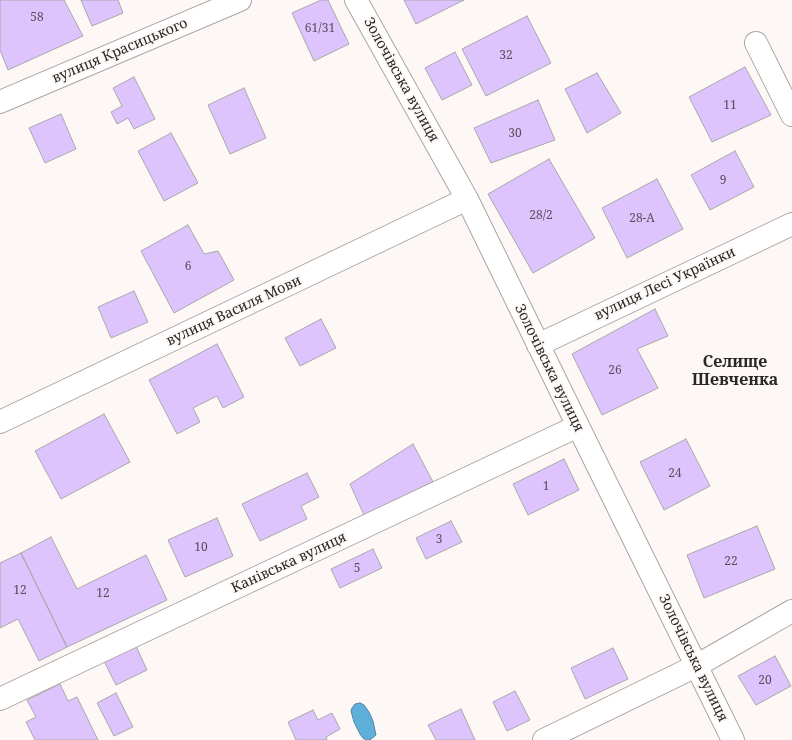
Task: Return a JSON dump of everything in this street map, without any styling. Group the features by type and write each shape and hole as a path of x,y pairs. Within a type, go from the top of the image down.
{"street":[{"name":"вулиця Красицького","path":"0,102 240,0"},
{"name":"Золочівська вулиця","path":"356,0 467,199 733,740"},
{"path":"756,43 792,115"},
{"name":"вулиця Василя Мови","path":"0,422 467,199"},
{"name":"вулиця Лесі Українки","path":"538,345 792,224"},
{"name":"Канівська вулиця","path":"0,699 578,426"},
{"path":"544,740 696,666 792,611"}],"water":[{"path":"360,703 364,705 373,721 376,735 370,740 366,740 360,734 354,722 351,711 355,704"}],"building":[{"path":"0,0 64,0 83,36 8,70 0,50"},
{"path":"81,0 118,0 123,13 92,26"},
{"path":"321,0 328,0 349,44 314,61 292,13"},
{"path":"404,0 464,0 416,24"},
{"path":"527,16 551,63 486,96 462,49"},
{"path":"455,52 472,85 442,100 425,68"},
{"path":"745,67 771,115 712,142 689,97"},
{"path":"597,73 621,113 587,133 565,89"},
{"path":"134,77 155,119 134,129 128,118 117,124 111,112 122,106 113,88"},
{"path":"244,88 266,138 230,154 208,105"},
{"path":"538,100 555,140 491,163 474,128"},
{"path":"61,114 76,149 45,163 29,128"},
{"path":"171,133 198,183 164,201 138,151"},
{"path":"735,151 754,187 710,210 691,175"},
{"path":"549,159 595,238 533,273 488,194"},
{"path":"657,179 683,229 627,258 602,208"},
{"path":"188,225 204,254 218,251 234,280 174,313 141,251"},
{"path":"134,291 148,322 111,338 98,307"},
{"path":"655,309 668,336 637,349 658,388 602,415 572,354"},
{"path":"321,319 336,348 300,366 285,338"},
{"path":"217,344 244,397 223,408 217,396 193,408 200,422 177,434 149,380"},
{"path":"104,414 130,462 61,499 35,451"},
{"path":"686,439 710,486 664,510 640,462"},
{"path":"413,444 433,482 364,515 350,484"},
{"path":"564,459 579,490 528,515 513,484"},
{"path":"307,473 319,497 301,506 307,519 260,541 242,504"},
{"path":"217,518 233,556 185,577 168,540"},
{"path":"451,521 462,542 426,559 416,538"},
{"path":"757,526 775,569 704,598 687,555"},
{"path":"51,537 77,589 146,555 167,600 67,647 21,553"},
{"path":"373,549 382,568 340,588 331,569"},
{"path":"21,553 67,647 39,661 18,619 0,628 0,563"},
{"path":"135,644 147,670 116,685 103,659"},
{"path":"613,648 628,679 585,699 571,668"},
{"path":"775,656 791,686 756,705 738,676"},
{"path":"60,684 68,701 77,697 98,740 35,740 26,722 36,717 27,700"},
{"path":"515,691 530,720 507,731 493,702"},
{"path":"116,693 133,727 114,736 97,703"},
{"path":"461,709 475,740 436,740 428,725"},
{"path":"313,710 318,720 332,713 340,729 326,737 327,740 296,740 288,722"}],"district":[{"name":"Селище Шевченка","path":"735,371"}]}
